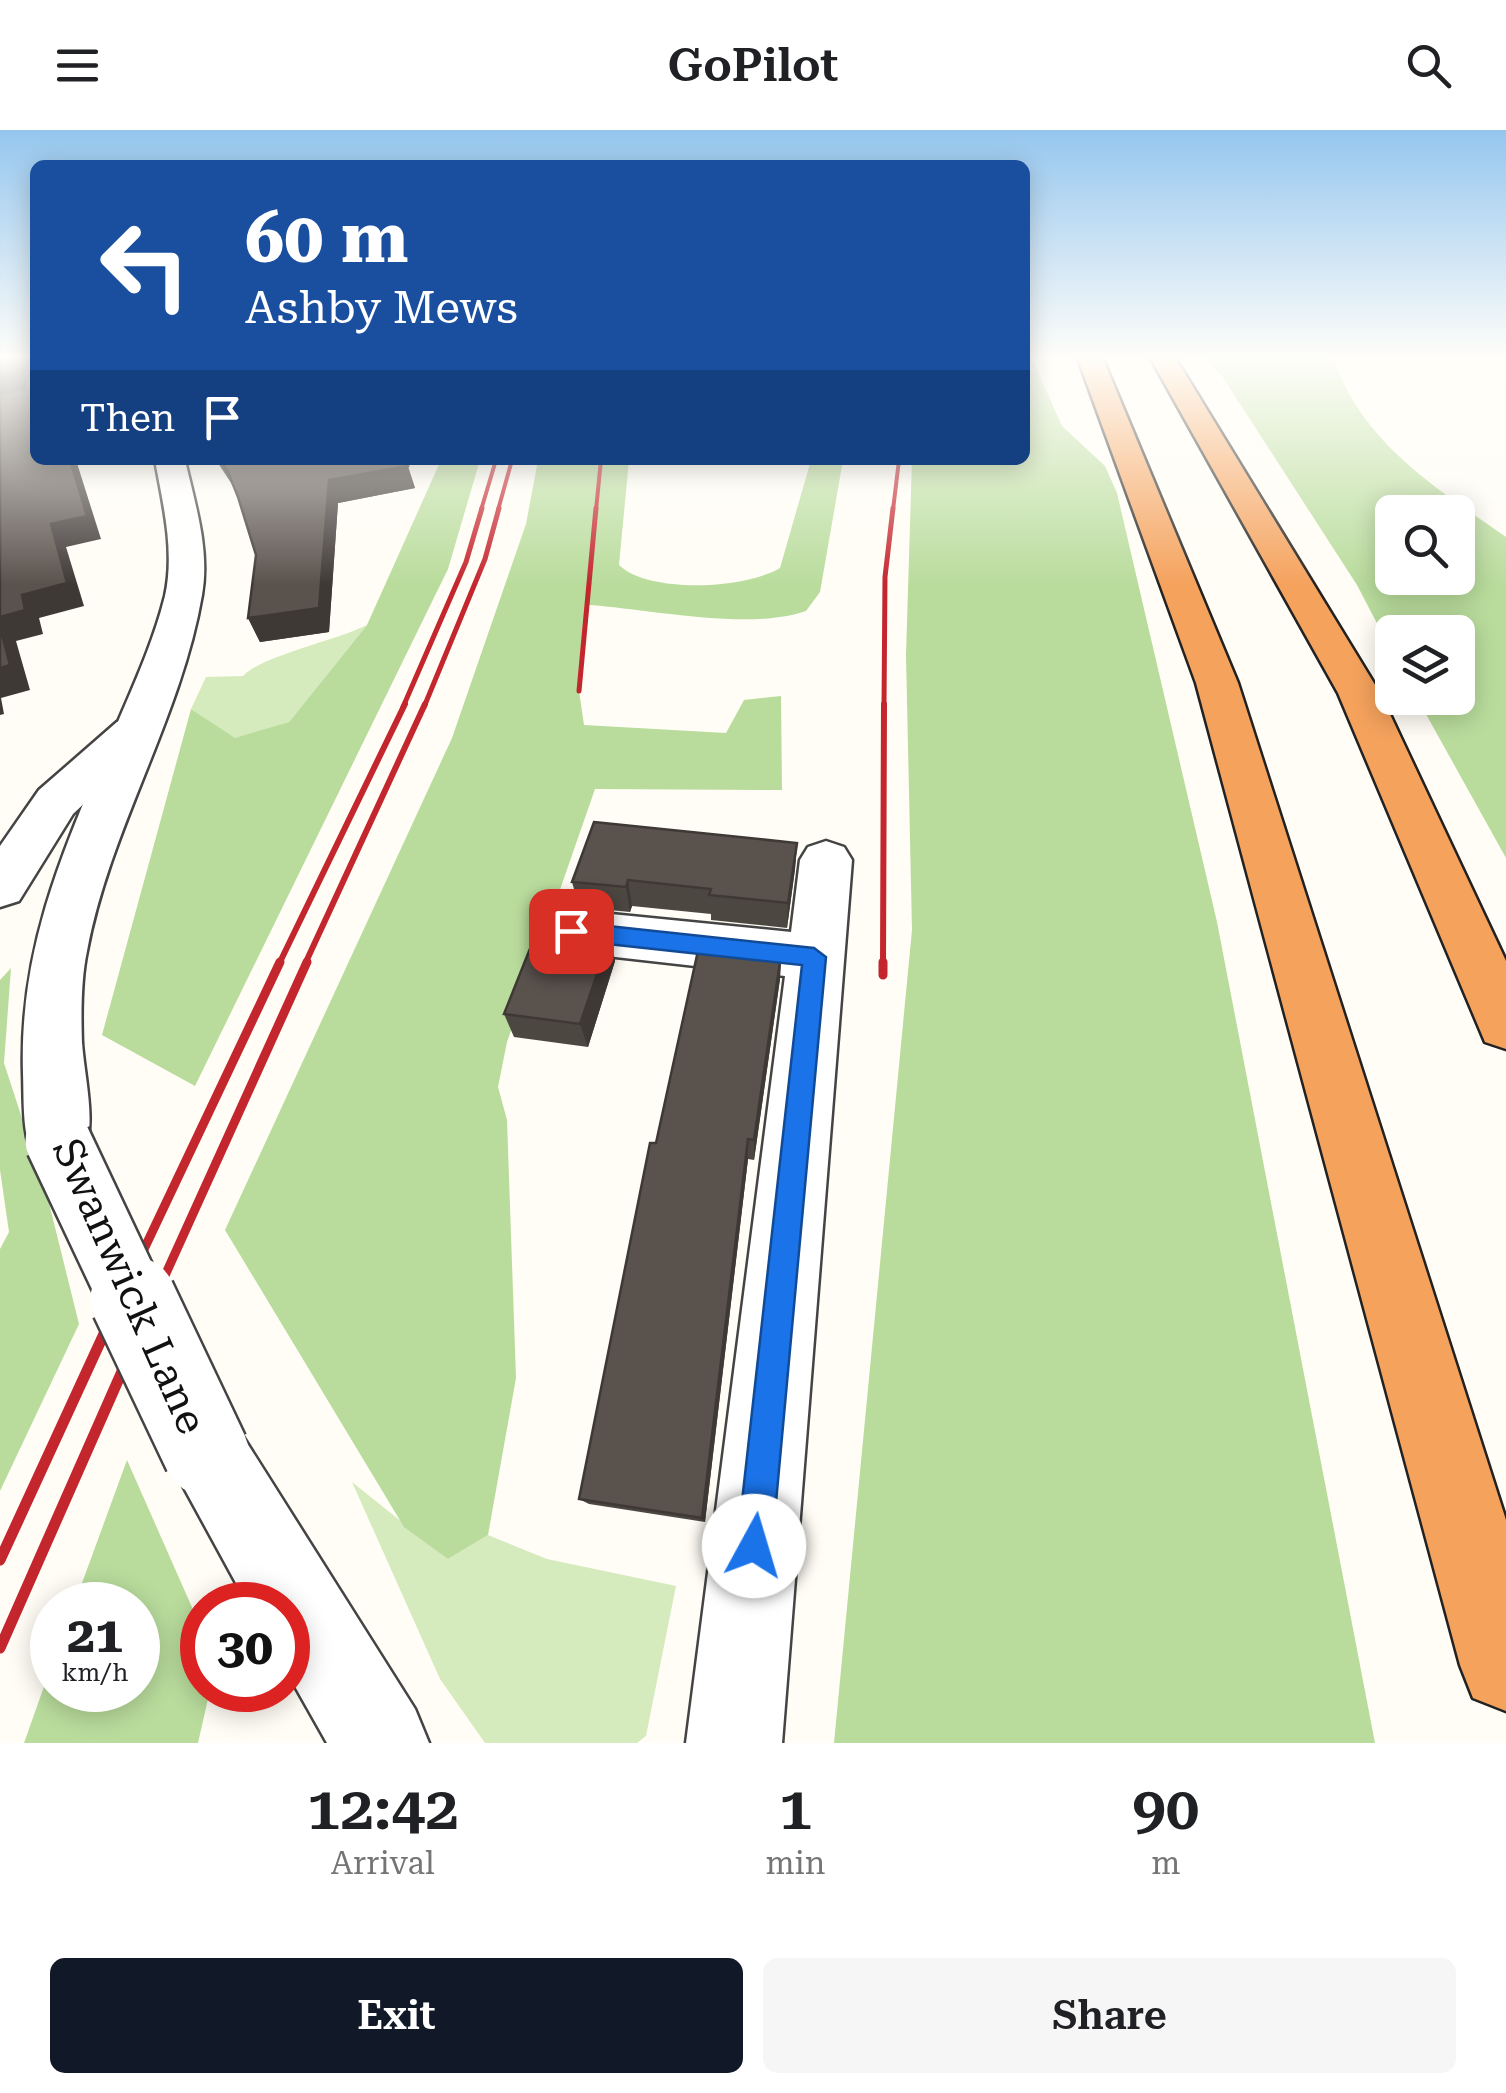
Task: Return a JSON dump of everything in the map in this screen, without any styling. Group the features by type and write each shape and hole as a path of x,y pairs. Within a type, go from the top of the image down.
{"highway":[{"path":"1120,434 1217,683 1506,1665"},
{"path":"1207,434 1358,693 1506,1024"}],"street":[{"name":"Swanwick Lane","path":"171,465 186,537 184,593 166,656 86,857 58,954 52,1039 58,1142 206,1454 380,1743"},
{"name":"Swanwick Lane","path":"0,888 56,802 133,732"},
{"path":"734,1743 826,860"},
{"path":"571,931 814,957"}],"green space":[{"path":"1030,434 1071,434 1105,466 1117,493 1217,922 1375,1743 834,1743 912,930 906,655 912,465 1030,465"},
{"path":"1260,434 1378,434 1446,495 1375,495 1375,595 1475,595 1475,516 1506,537 1506,858 1426,715 1475,715 1475,615 1375,615 1375,619"},
{"path":"439,465 479,465 448,569 195,1086 102,1035 191,709 235,738 289,722 367,625"},
{"path":"537,465 629,465 619,565 652,581 674,584 744,580 780,568 810,465 842,465 820,592 806,611 783,617 728,619 589,605 579,691 584,725 726,733 744,700 781,696 782,790 595,789 507,1042 498,1087 507,1120 516,1378 488,1535 448,1559 404,1527 225,1230 452,738 526,524"},
{"path":"367,625 289,722 235,739 191,709 206,677 243,676 282,655"},
{"path":"11,968 4,1063 47,1195 79,1324 0,1491 0,1249 9,1232 0,1170 0,980"},
{"path":"127,1460 181,1582 180,1712 205,1712 198,1743 24,1743 35,1712 160,1712 160,1582 82,1582"},
{"path":"352,1482 448,1559 488,1535 547,1559 676,1586 646,1736 637,1743 485,1743 440,1679"}],"building":[{"path":"0,434 30,434 30,465 72,465 87,516 51,524 67,583 22,595 25,610 0,617"},
{"path":"223,465 408,466 329,480 319,608 248,618 256,555"},
{"path":"0,627 10,665 0,668"},
{"path":"594,822 797,843 788,903 709,895 711,889 628,880 626,887 572,882"},
{"path":"555,929 610,936 580,1024 504,1014 535,936 552,938"},
{"path":"699,946 781,955 754,1140 748,1139 702,1518 579,1499 650,1143 656,1143"}],"railway":[{"path":"481,510 494,465"},
{"path":"498,510 511,465"},
{"path":"596,510 600,465"},
{"path":"893,510 898,465"},
{"path":"403,707 466,562 482,508"},
{"path":"424,707 485,559 499,508"},
{"path":"579,691 596,508"},
{"path":"884,707 885,577 893,508"},
{"path":"279,964 405,704"},
{"path":"305,964 425,704"},
{"path":"883,964 884,704"},
{"path":"119,1302 280,962"},
{"path":"153,1302 307,962"},
{"path":"883,964 883,975"},
{"path":"0,1560 120,1299"},
{"path":"0,1648 154,1299"}],"route":[{"path":"571,931 814,957 754,1546"}]}
